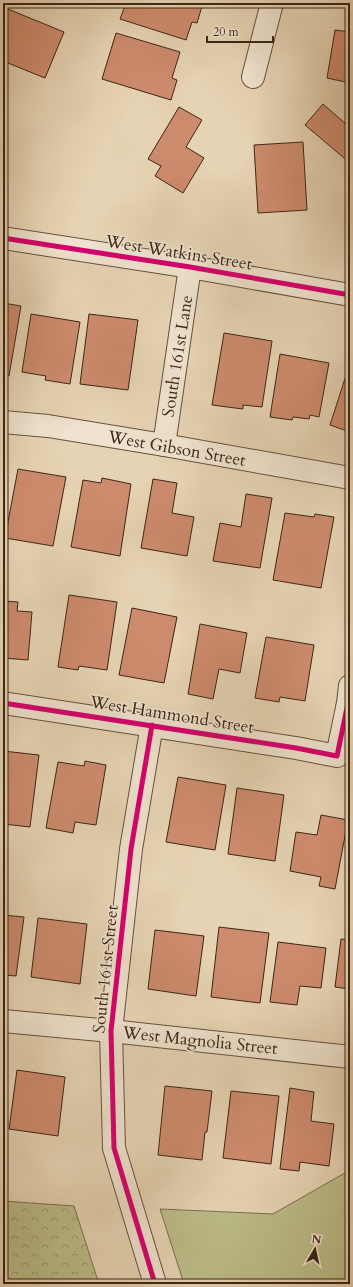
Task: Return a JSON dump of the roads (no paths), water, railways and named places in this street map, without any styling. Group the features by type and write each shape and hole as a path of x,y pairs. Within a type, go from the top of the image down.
{"street":[{"path":"253,77 272,3"},
{"name":"West Watkins Street","path":"3,238 190,267 350,295"},
{"name":"South 161st Lane","path":"164,445 190,267"},
{"name":"West Gibson Street","path":"3,422 48,426 350,478"},
{"name":"West Hammond Street","path":"3,703 152,725 337,756 350,686"},
{"name":"South 161st Street","path":"152,725 132,849 111,1030 114,1148 156,1284"},
{"name":"West Magnolia Street","path":"3,1021 111,1030 350,1057"}]}
